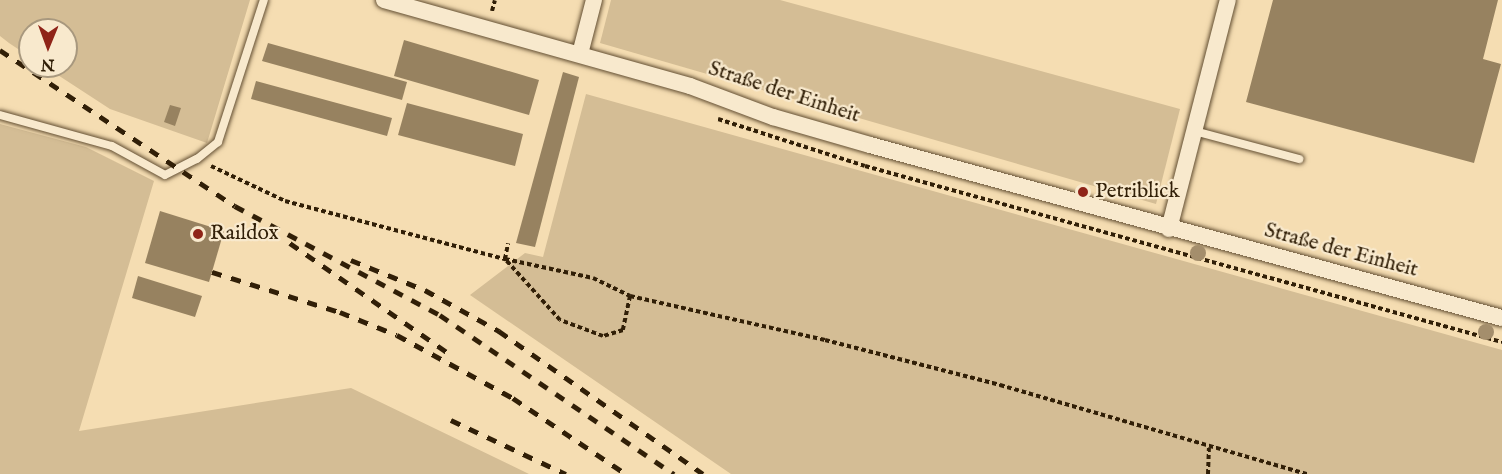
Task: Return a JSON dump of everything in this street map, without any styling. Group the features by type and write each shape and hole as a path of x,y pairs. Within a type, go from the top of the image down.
{"street":[{"name":"Straße der Einheit","path":"384,0 690,86 773,117 1169,229 1502,318"},
{"path":"580,54 594,0"},
{"path":"1169,229 1228,0"}],"lane":[{"path":"0,115 112,146 165,175 197,159 218,142 264,0"},
{"path":"1194,131 1299,159"}],"path":[{"path":"492,13 495,0"},
{"path":"197,159 285,201 505,259 593,278 630,297 825,340 978,380 1306,474"},
{"path":"505,259 508,243"},
{"path":"505,259 560,320 603,336 623,330 630,297"},
{"path":"1208,474 1209,448"}],"shaded area":[{"path":"0,0 250,0 207,143 110,109 62,78 78,78 78,18 18,18 18,49 0,36"},
{"path":"611,0 780,0 1180,109 1156,204 600,43"},
{"path":"586,94 1502,350 1502,474 731,474 470,295 525,253 543,257"},
{"path":"0,124 86,147 154,181 79,431 351,388 529,474 0,474"}],"building":[{"path":"1273,0 1498,0 1483,59 1501,64 1474,163 1246,102"},
{"path":"404,40 539,80 529,115 394,76"},
{"path":"268,43 407,82 402,100 262,61"},
{"path":"563,72 579,77 535,247 516,243"},
{"path":"256,81 392,118 387,136 251,99"},
{"path":"407,103 523,134 515,166 398,135"},
{"path":"170,105 181,108 175,126 164,122"},
{"path":"160,211 224,231 209,282 145,263"},
{"path":"138,276 202,296 195,317 132,298"}],"railway":[{"path":"0,50 235,206 440,315 674,474"},
{"path":"290,243 450,354"},
{"path":"351,260 425,290 499,331 703,474"},
{"path":"212,272 340,312 397,335 513,398 626,474"},
{"path":"451,420 566,474"}],"place":[{"name":"Petriblick","path":"1083,192"},
{"name":"Raildox","path":"198,234"}]}
